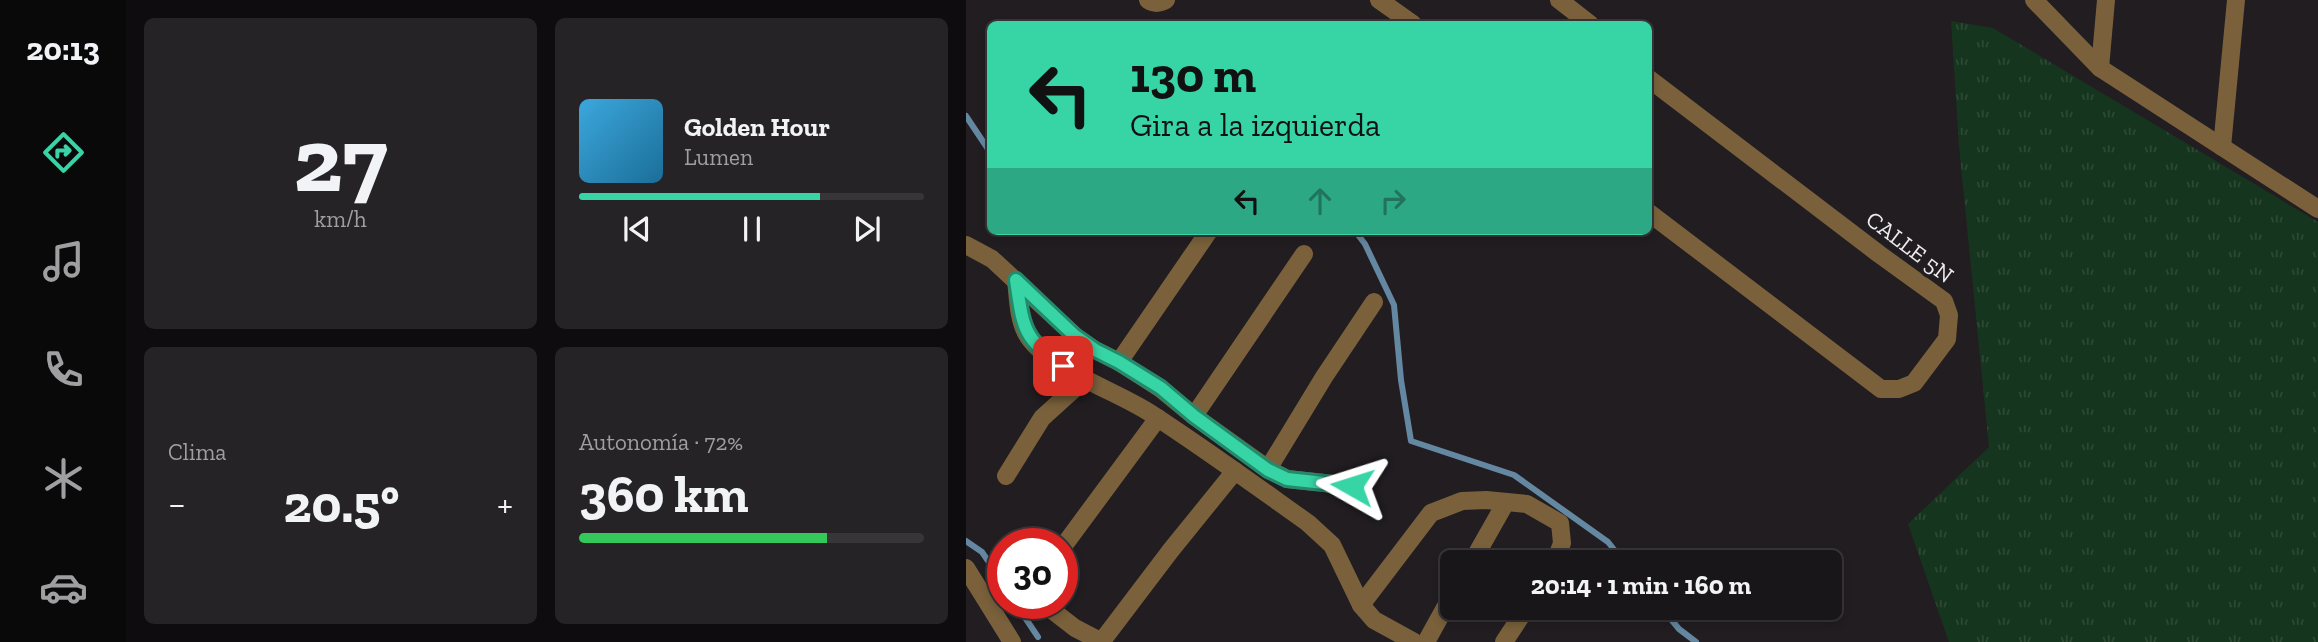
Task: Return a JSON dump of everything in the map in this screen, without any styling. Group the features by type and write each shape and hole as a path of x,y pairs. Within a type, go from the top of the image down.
{"street":[{"path":"1148,0 1161,3 1166,0"},
{"path":"1379,0 1409,21"},
{"path":"1559,0 1586,21"},
{"path":"2034,0 2100,68 2318,209"},
{"path":"2100,68 2106,0"},
{"path":"2222,147 2236,0"},
{"name":"CALLE 5N","path":"1652,81 1944,301 1949,315 1947,339 1914,383 1899,389 1881,389 1652,215"},
{"path":"1119,362 1206,235"},
{"path":"966,245 992,259 1075,336 1161,388 1194,416 1268,470 1287,479 1352,486"},
{"path":"1194,416 1304,254"},
{"path":"1016,280 1026,333 1042,352 1085,379 1158,418 1308,523 1332,545 1361,605 1374,620 1414,642"},
{"path":"1268,470 1324,377 1374,302"},
{"path":"1006,476 1042,418 1085,379"},
{"path":"1077,528 1158,418"},
{"path":"1057,619 1071,635 1102,642 1171,550 1236,471"},
{"path":"1361,605 1431,513 1462,501 1486,500 1527,504 1560,523 1562,543 1559,550"},
{"path":"1479,550 1506,502"},
{"path":"966,568 1012,642"},
{"path":"1426,642 1440,617"},
{"path":"1504,642 1518,620"}],"green space":[{"path":"1951,21 1993,28 2318,222 2318,642 1949,642 1908,524 1989,447 1959,146"}],"waterway":[{"path":"966,116 987,148"},
{"path":"1358,235 1394,305 1401,380 1411,441 1514,475 1608,542 1614,550"},
{"path":"966,541 982,552 987,559"},
{"path":"1026,619 1038,637"},
{"path":"1672,620 1696,642"}],"route":[{"path":"1063,366 1042,352 1026,333 1016,280 1075,336 1161,388 1194,416 1268,470 1287,479 1352,486"}]}
